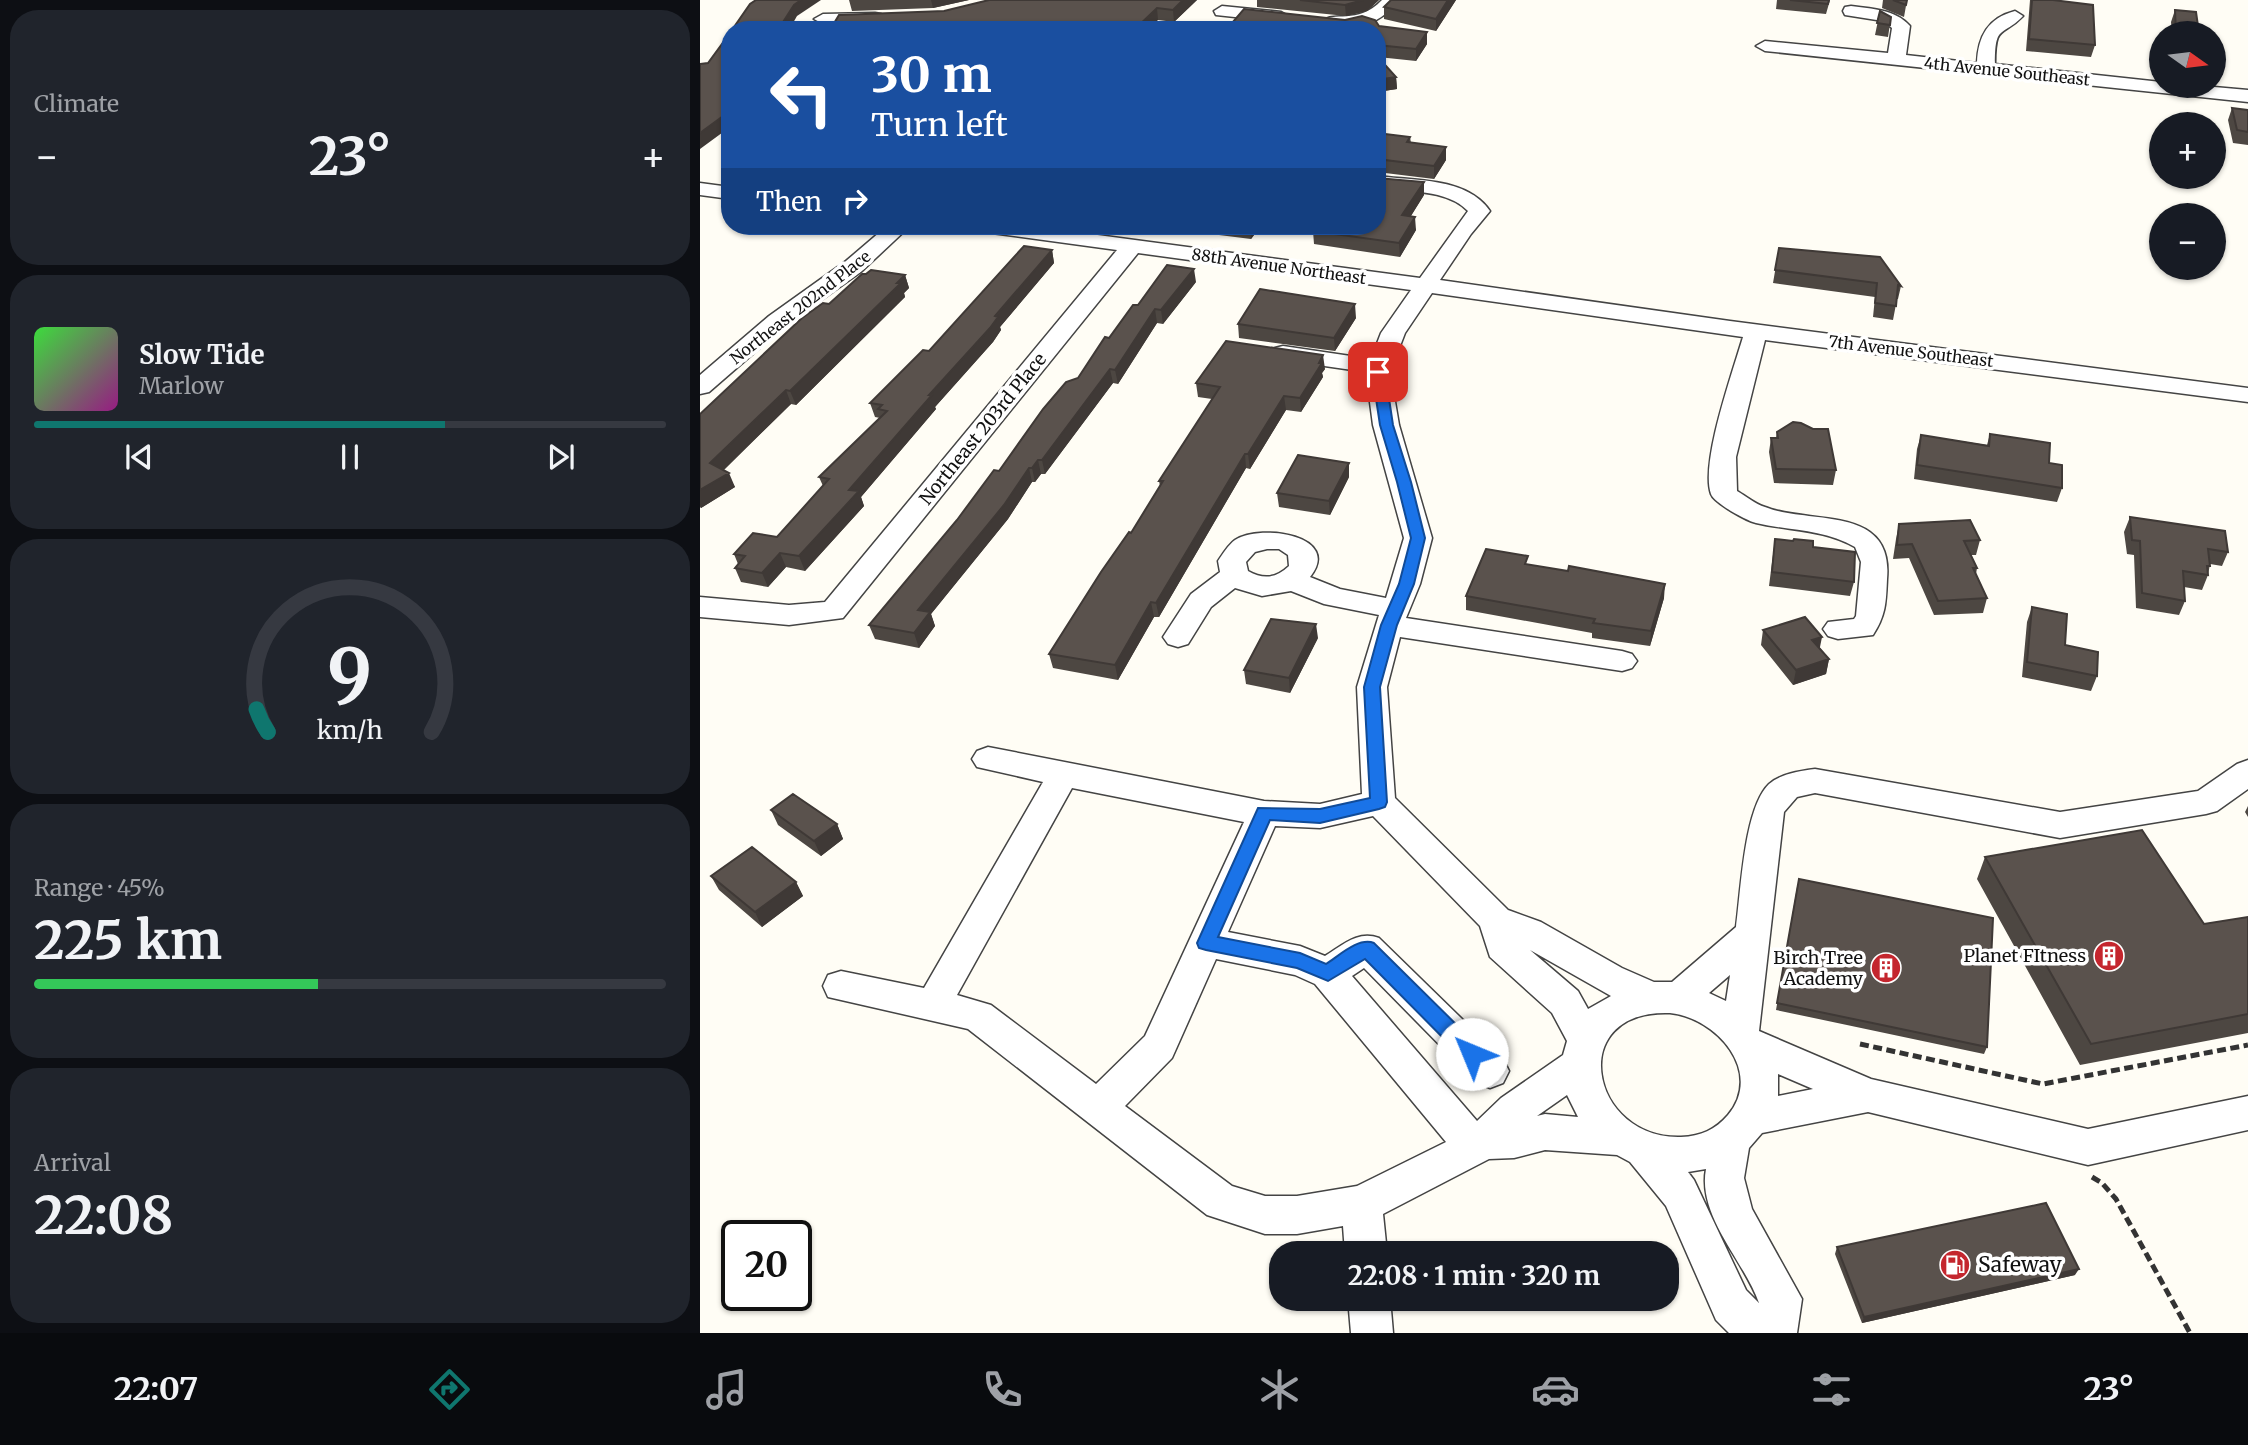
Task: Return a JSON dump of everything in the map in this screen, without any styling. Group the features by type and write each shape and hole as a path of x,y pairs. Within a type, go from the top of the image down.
{"street":[{"path":"823,21 836,0"},
{"path":"1362,21 1379,15 1391,0"},
{"path":"1225,6 1315,21"},
{"path":"1851,10 1888,17 1901,26 1896,60"},
{"path":"1986,69 1989,32 2015,16"},
{"path":"860,21 890,18"},
{"name":"4th Avenue Southeast","path":"1765,46 2248,96"},
{"path":"1386,183 1448,191 1465,196 1480,211 1462,230 1393,333 1378,372 1387,425 1418,538 1406,584 1392,617 1372,687 1379,802 1496,920 1530,932 1609,979 1664,997 1707,1007 1731,1023 1745,1039 1759,1070 1759,1095 1740,1129 1724,1178 1733,1215 1780,1299 1776,1333"},
{"path":"700,189 721,192"},
{"name":"Northeast 202nd Place","path":"700,387 777,321 855,266 889,235"},
{"name":"88th Avenue Northeast","path":"1061,235 1575,305"},
{"name":"Northeast 203rd Place","path":"700,607 789,615 833,611 1132,246"},
{"name":"7th Avenue Southeast","path":"1575,305 2248,395"},
{"path":"1756,331 1723,457 1724,494 1759,515 1828,526 1847,531 1866,542 1875,562 1870,616 1863,628 1838,629"},
{"path":"1261,350 1380,367"},
{"path":"1277,540 1296,547 1304,560 1303,567 1290,580 1279,585 1254,586 1235,576 1232,561 1237,553 1255,542 1277,540"},
{"path":"1178,637 1199,599 1235,576"},
{"path":"1290,580 1392,617 1622,662"},
{"path":"988,759 1264,813 1320,816 1379,802"},
{"path":"1745,1039 1752,934 1768,812 1777,793 1797,783 1815,781 2060,825 2206,802 2248,772"},
{"path":"933,1005 1064,775"},
{"path":"1098,1108 1159,1047 1264,813"},
{"path":"1496,920 1502,947 1565,1002 1582,1053 1583,1092 1597,1117 1631,1143 1680,1193 1731,1305 1759,1333"},
{"path":"841,986 978,1016 1222,1202 1265,1214 1286,1215 1362,1204 1480,1144 1582,1053 1601,1019 1623,1004 1664,997 1752,934"},
{"path":"1206,943 1300,961 1328,973 1480,1144"},
{"path":"1328,973 1367,948 1490,1071"},
{"path":"1745,1039 1868,1095 2088,1147 2113,1144 2248,1113"},
{"path":"1480,1144 1514,1140 1545,1132 1631,1143 1676,1155 1686,1154 1706,1151 1740,1129 1868,1095"},
{"path":"1362,1204 1365,1241"},
{"path":"1370,1311 1372,1333"}],"path":[{"path":"1860,1044 2043,1084 2248,1045"},
{"path":"2081,1172 2102,1182 2116,1199 2190,1333"}],"building":[{"path":"756,0 801,0 794,5 784,21 738,21"},
{"path":"989,0 1183,0 1173,10 1157,8 1143,21 835,21 839,15 944,11"},
{"path":"1300,0 1363,0 1345,5"},
{"path":"1391,0 1448,0 1436,19 1384,7"},
{"path":"1790,0 1829,0 1828,4"},
{"path":"1893,0 1907,0 1906,5"},
{"path":"2032,0 2093,5 2095,45 2029,39"},
{"path":"1244,9 1345,20 1362,16 1376,21 1234,21"},
{"path":"2175,10 2196,12 2197,21 2175,21"},
{"path":"1880,11 1891,17 1890,25 1877,23"},
{"path":"1386,27 1427,32 1416,49 1386,46"},
{"path":"721,45 721,118 700,133 700,64 708,63"},
{"path":"1386,66 1396,77 1386,79"},
{"path":"2232,108 2248,110 2248,132 2237,130"},
{"path":"1386,134 1410,137 1407,142 1446,147 1434,166 1386,160"},
{"path":"1386,179 1424,182 1402,215 1415,217 1399,243 1342,235 1386,235"},
{"path":"1024,246 1052,250 995,316 998,317 990,328 849,490 859,491 799,556 780,553 762,573 735,568 745,556 734,554 753,533 777,537 829,479 819,477 887,411 878,409 882,405 870,403 923,350 929,351"},
{"path":"1779,248 1880,257 1901,286 1898,285 1896,306 1875,303 1877,283 1775,270"},
{"path":"1167,265 1194,269 1161,310 1155,309 1115,370 1110,369 1042,460 1029,468 1004,505 918,610 930,612 914,633 869,625 957,520 994,470 999,471 1043,409 1066,382 1078,378 1105,337 1109,338 1133,305 1138,305"},
{"path":"871,270 905,275 897,283 901,283 790,391 786,390 710,463 729,473 700,490 700,414 802,318 823,303 829,304 862,274"},
{"path":"1260,289 1355,304 1334,338 1238,324"},
{"path":"1226,341 1323,355 1319,363 1322,363 1300,398 1284,396 1248,454 1245,454 1156,603 1151,602 1115,665 1049,654 1101,572 1129,532 1131,533 1163,481 1159,481 1220,387 1196,383"},
{"path":"1793,422 1813,429 1828,429 1836,470 1776,469 1771,438 1778,438 1777,432"},
{"path":"1990,434 2050,443 2049,463 2062,465 2062,488 1917,465 1921,435 1989,446"},
{"path":"1298,455 1349,463 1329,501 1277,493"},
{"path":"2130,517 2225,531 2228,552 2208,549 2208,575 2183,571 2185,601 2142,593 2140,541 2132,540"},
{"path":"1970,520 1980,540 1964,541 1987,598 1938,601 1912,544 1897,545 1899,524"},
{"path":"1775,539 1813,541 1813,547 1855,552 1854,582 1772,572"},
{"path":"1486,549 1528,556 1525,564 1568,571 1569,566 1665,584 1651,631 1593,623 1595,619 1466,596"},
{"path":"2032,607 2067,614 2065,645 2098,652 2097,676 2027,662"},
{"path":"1805,617 1822,637 1812,640 1829,659 1796,670 1763,630"},
{"path":"1271,619 1316,624 1289,678 1244,670"},
{"path":"793,794 837,824 814,841 771,810"},
{"name":"Planet FItness","path":"2142,830 2204,924 2248,917 2248,1014 2091,1044 1985,857"},
{"path":"752,847 796,882 755,912 711,876"},
{"name":"Birch Tree Academy","path":"1799,879 1993,918 1987,1047 1777,1003"},
{"name":"Safeway","path":"2046,1203 2079,1269 1864,1317 1837,1247"}],"place":[{"name":"Planet FItness","path":"2109,956"},
{"name":"Birch Tree Academy","path":"1886,968"},
{"name":"Safeway","path":"1955,1265"}],"route":[{"path":"1378,372 1387,425 1418,538 1406,584 1389,625 1372,687 1379,802 1320,816 1264,813 1206,943 1300,961 1328,973 1367,948 1472,1054"}]}
